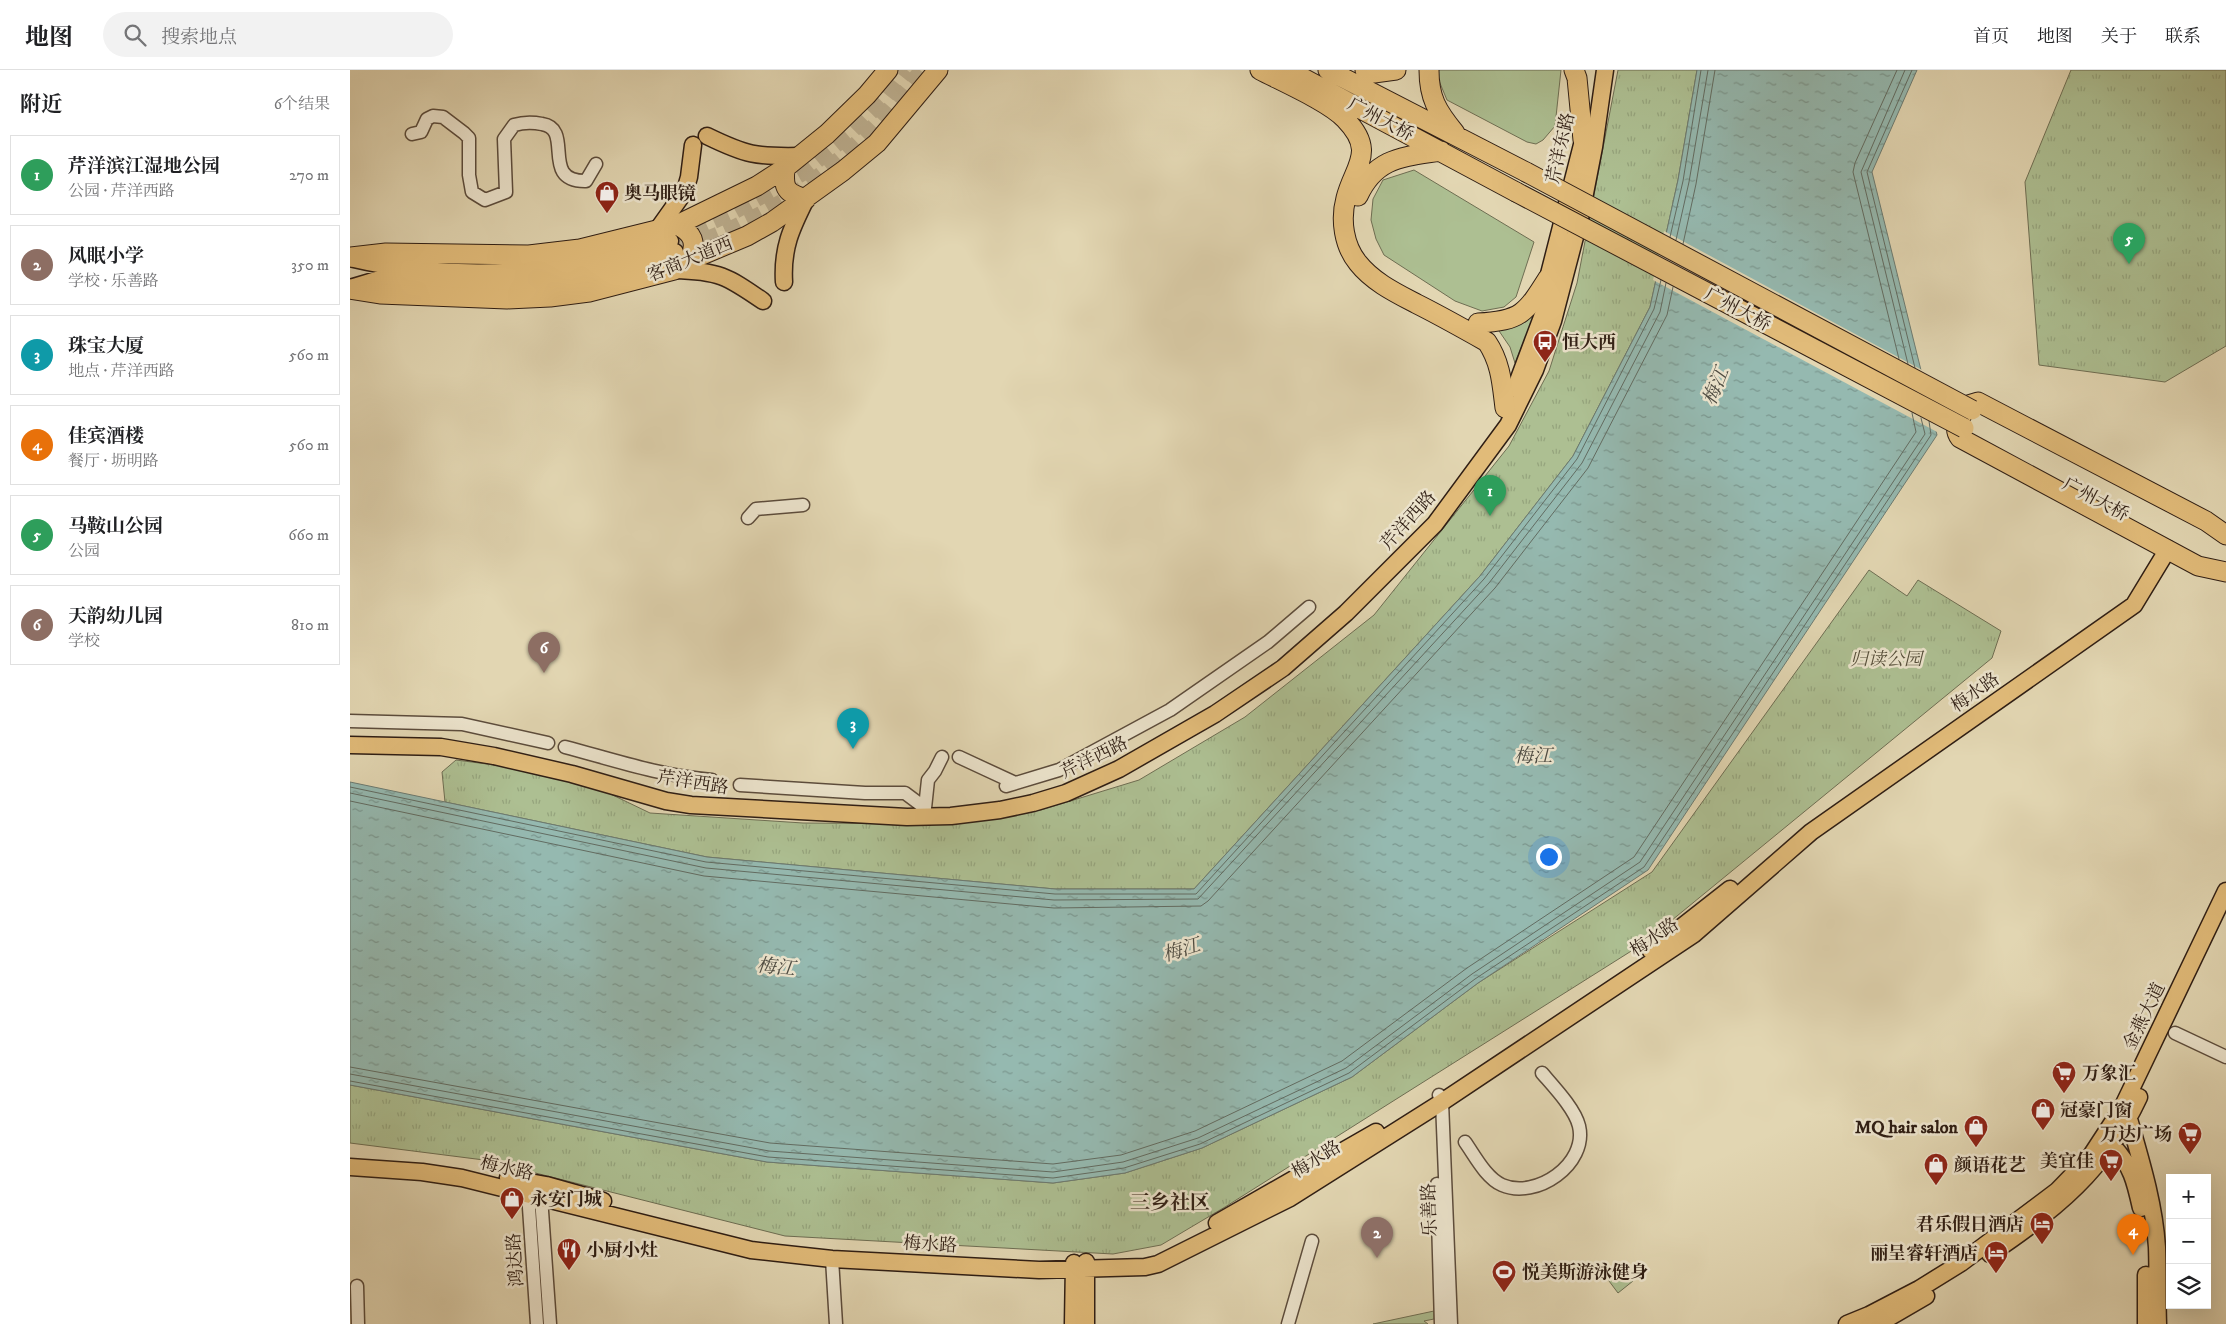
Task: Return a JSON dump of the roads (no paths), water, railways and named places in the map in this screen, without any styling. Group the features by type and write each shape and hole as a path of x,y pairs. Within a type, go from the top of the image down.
{"highway":[{"path":"350,258 386,253 529,255 580,249 674,246 785,168 827,134 854,108 888,70"},
{"name":"客商大道西","path":"350,288 380,294 507,299 550,297 589,292 674,246 747,236 806,199 877,143 938,70"},
{"path":"1260,70 1334,109 1350,126 1362,148 1361,164 1346,198 1343,216 1345,234 1350,250 1358,263 1385,287 1487,342 1496,355 1501,375 1512,402"},
{"name":"广州大桥","path":"1288,70 2062,480 2188,548 2226,571"},
{"name":"广州大桥","path":"1328,70 1526,172 2199,532 2226,544"},
{"path":"1365,70 1374,73 1396,70"},
{"path":"1429,70 1429,87 1434,104 1457,136"},
{"path":"1574,70 1577,78 1583,140"},
{"path":"1441,151 1392,160 1379,167 1365,180 1357,198 1353,214 1354,232 1360,248 1386,276 1478,323 1497,339 1505,352 1511,368 1512,402"},
{"path":"785,168 784,181 787,190 794,195 806,199"},
{"path":"1478,323 1502,322 1520,314 1531,304 1548,278"},
{"path":"2226,536 2206,521 1978,402 1968,404 1955,426 1956,433 1960,438 2158,554 2198,566 2226,571"}],"main road":[{"name":"芹洋东路","path":"1560,234 1583,140 1596,70"},
{"name":"芹洋东路","path":"1581,214 1594,147 1605,70"},
{"path":"763,301 725,276 704,270 674,246 685,191 700,141 754,156 800,156"},
{"path":"784,282 783,262 789,232 806,199"},
{"name":"芹洋西路","path":"350,735 442,738 471,742 554,760 652,787 715,797 862,807 925,808 998,801 1056,786 1087,773 1204,712 1282,657 1362,586 1424,522 1465,470 1535,370 1552,321 1581,214"},
{"name":"芹洋西路","path":"350,745 440,747 494,756 572,774 666,801 712,807 907,817 951,816 1000,810 1066,793 1119,769 1215,714 1283,668 1346,613 1435,524 1508,425 1512,402 1545,309 1548,278 1560,234"},
{"name":"梅水路","path":"350,1167 422,1172 462,1178 751,1250 832,1259 1040,1270 1140,1260 1161,1255 1436,1102 1596,995 1848,794 2129,601 2139,588 2158,554"},
{"name":"金燕大道","path":"1847,1324 1920,1289 1961,1264 2057,1191 2090,1157 2122,1108 2226,891"},
{"name":"金燕大道","path":"1878,1324 1896,1316 2030,1228 2065,1200 2113,1146 2129,1119 2226,912"},
{"path":"2129,1119 2146,1176 2152,1205 2157,1246 2158,1324"},
{"path":"2113,1146 2125,1159 2134,1174 2141,1209 2146,1251 2146,1324"},
{"name":"梅水路","path":"350,1158 433,1165 546,1185 751,1243 1080,1266"},
{"path":"1073,1324 1080,1266"},
{"path":"1080,1266 1086,1324"}],"street":[{"path":"412,134 421,132 427,119 433,116 444,117 464,133 469,138 469,175 472,192 485,200 506,192 504,139 514,125 533,122 547,125 555,131 558,140 559,166 566,175 576,181 586,181 596,164"},
{"path":"748,518 756,509 803,505"},
{"path":"959,757 1010,785 1059,770 1170,710 1268,642 1309,607"},
{"path":"350,721 462,724 548,743"},
{"path":"565,747 659,773 683,778 712,780"},
{"path":"925,808 928,780 942,757"},
{"path":"740,785 865,793 905,793 925,808"},
{"path":"2175,1033 2226,1057"},
{"path":"1465,1142 1487,1172 1501,1185 1517,1189 1536,1186 1550,1181 1562,1171 1573,1156 1581,1138 1579,1125 1563,1098 1542,1073"},
{"name":"乐善路","path":"1436,1102 1441,1324"},
{"name":"乐善路","path":"1436,1102 1451,1324"},
{"name":"鸿达路","path":"535,1195 537,1324"},
{"name":"鸿达路","path":"535,1195 550,1324"},
{"path":"1288,1324 1312,1240"},
{"path":"832,1259 836,1324"},
{"path":"357,1286 358,1324"}],"water":[{"name":"梅江","path":"1697,70 1917,70 1872,172 1937,435 1648,870 1478,983 1352,1077 1202,1148 1125,1173 1053,1183 767,1162 350,1085 350,782 707,857 1055,889 1194,889 1480,576 1573,456 1650,307 1678,180"}],"tunnel":[{"path":"670,241 735,211 801,174 849,134 883,100 907,70"},
{"path":"681,250 726,231 768,210 818,177 863,137 922,70"}],"place":[{"name":"奥马眼镜","path":"607,214"},
{"name":"马鞍山公园","path":"2129,264"},
{"name":"恒大西","path":"1545,363"},
{"name":"芹洋滨江湿地公园","path":"1490,516"},
{"name":"天韵幼儿园","path":"544,673"},
{"name":"珠宝大厦","path":"853,749"},
{"name":"万象汇","path":"2064,1094"},
{"name":"冠豪门窗","path":"2043,1131"},
{"name":"MQ hair salon","path":"1976,1148"},
{"name":"万达广场","path":"2190,1155"},
{"name":"美宜佳","path":"2111,1182"},
{"name":"颜语花艺","path":"1936,1186"},
{"name":"永安门城","path":"512,1220"},
{"name":"君乐假日酒店","path":"2042,1245"},
{"name":"佳宾酒楼","path":"2133,1255"},
{"name":"风眠小学","path":"1377,1258"},
{"name":"小厨小灶","path":"569,1271"},
{"name":"丽呈睿轩酒店","path":"1996,1274"},
{"name":"悦美斯游泳健身","path":"1504,1293"}],"district":[{"name":"三乡社区","path":"1170,1202"}],"park label":[{"name":"归读公园","path":"1886,659"}]}
